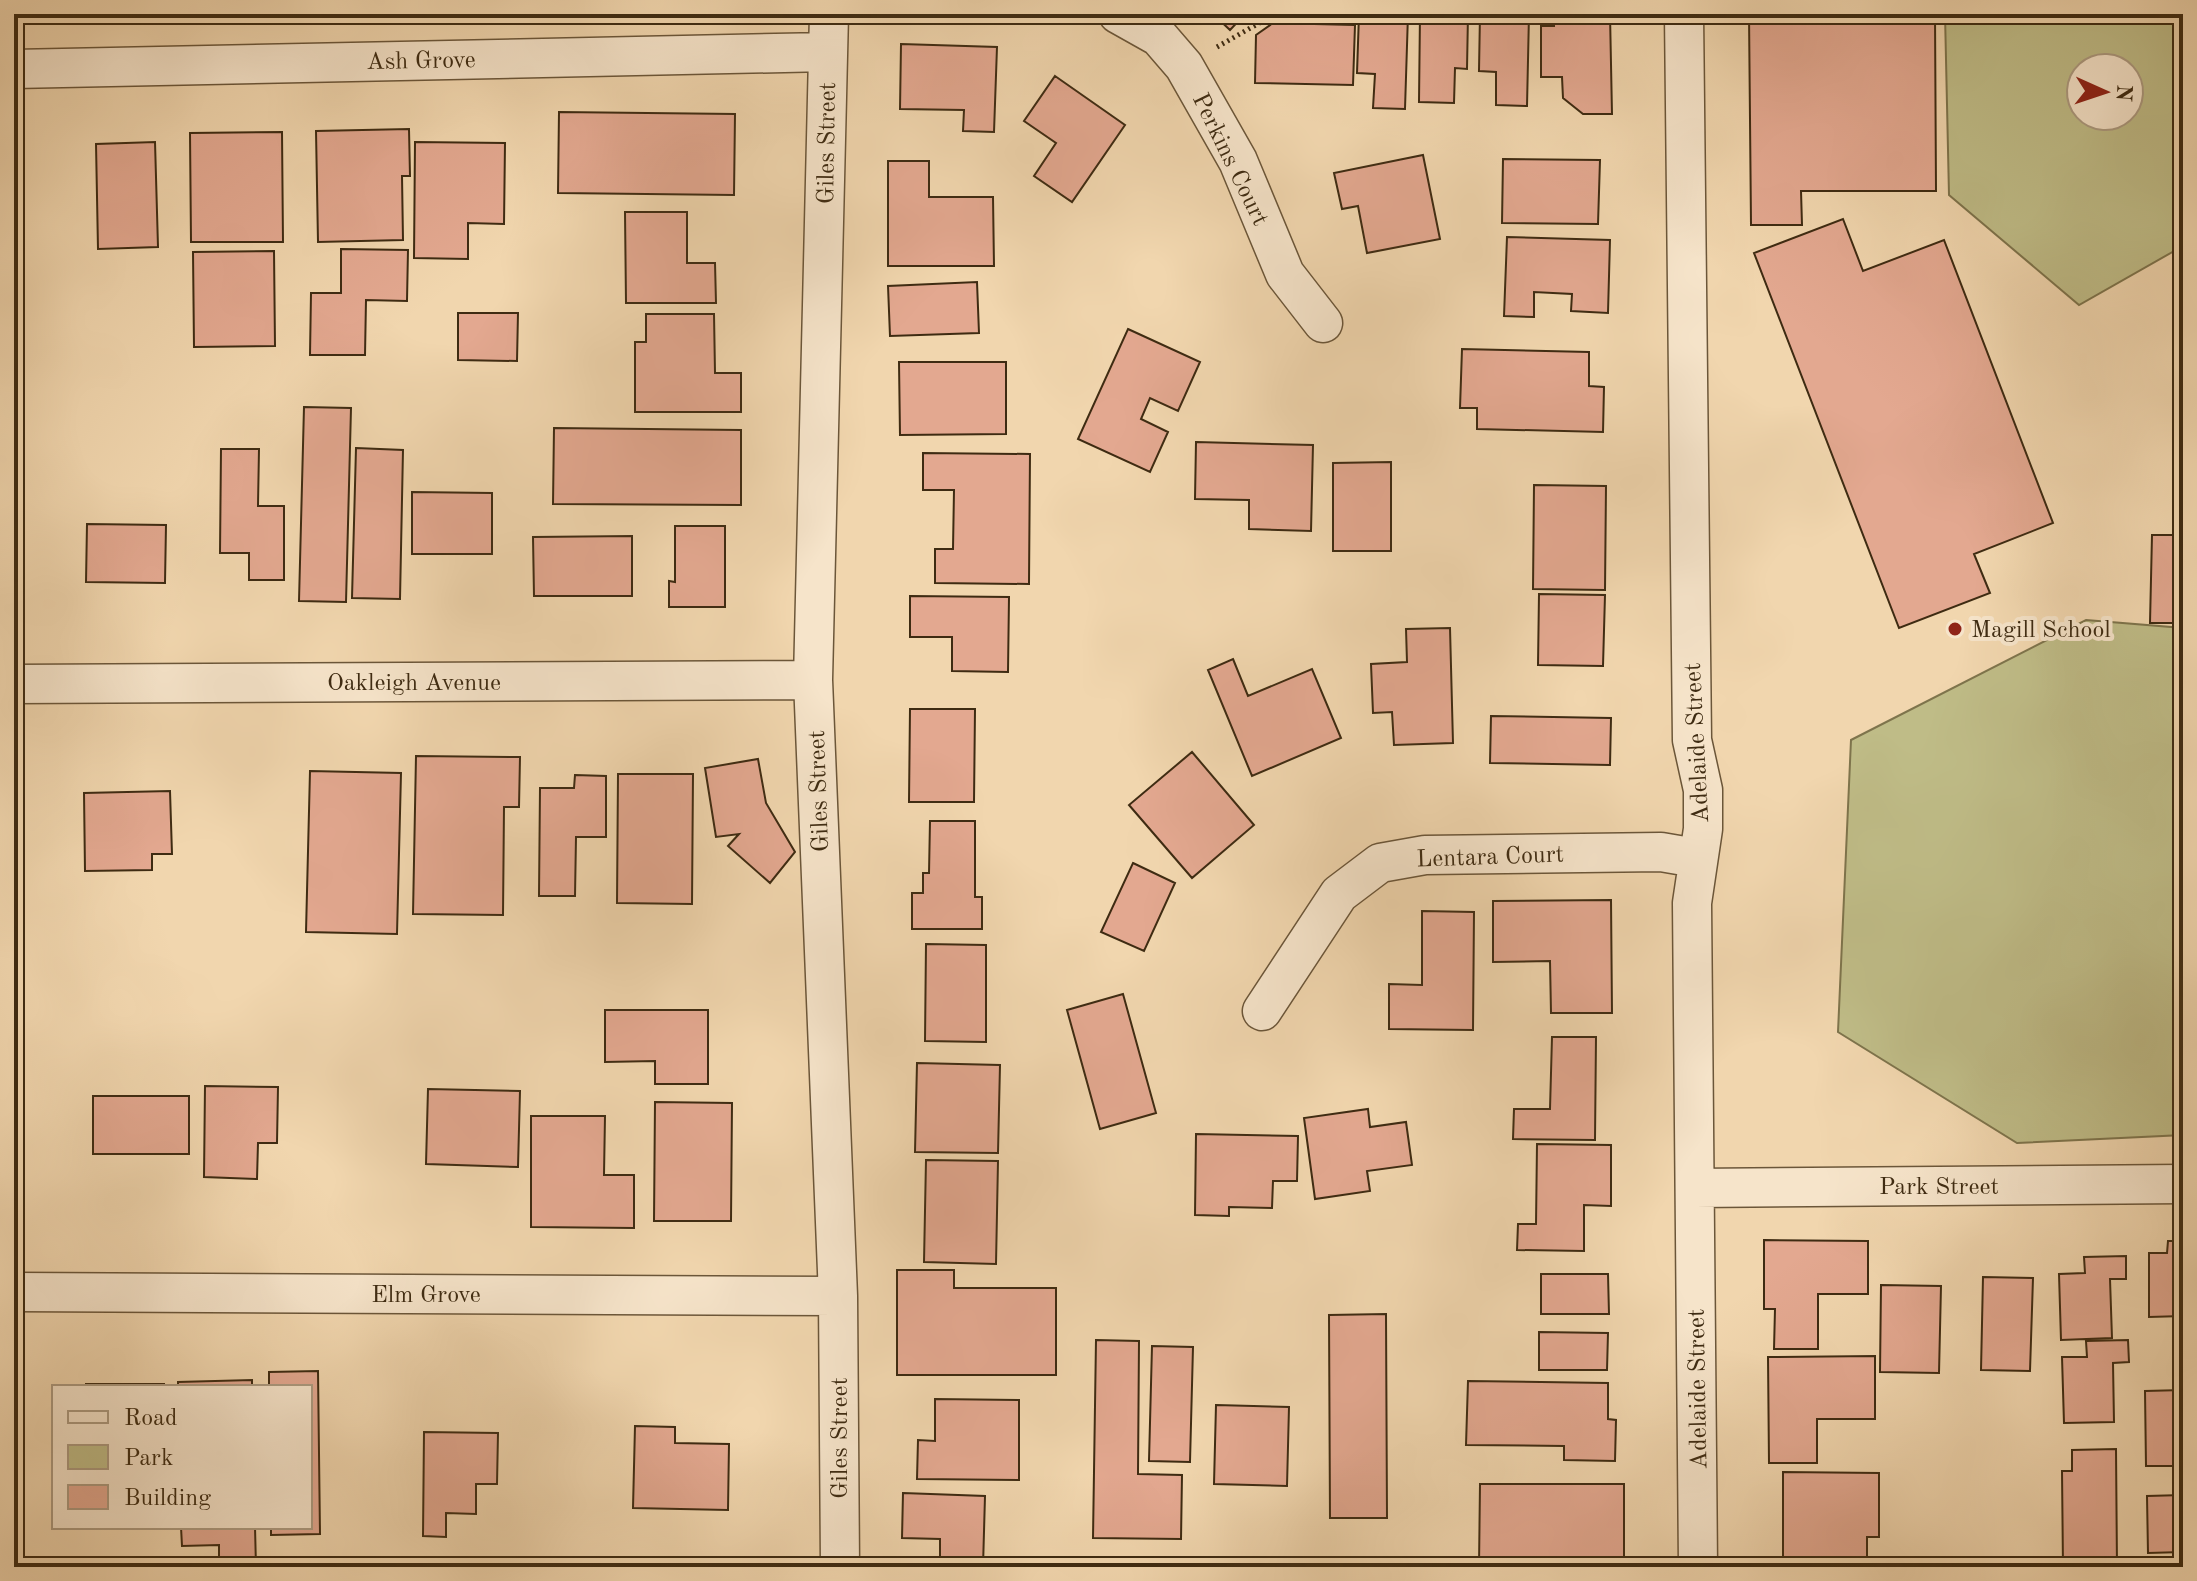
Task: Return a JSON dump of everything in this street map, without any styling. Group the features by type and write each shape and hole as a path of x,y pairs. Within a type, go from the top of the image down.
{"street":[{"name":"Giles Street","path":"829,14 813,680 838,1296 840,1567"},
{"name":"Perkins Court","path":"1118,14 1159,37 1184,66 1238,161 1285,274 1323,323"},
{"name":"Adelaide Street","path":"1684,14 1692,740 1703,790 1703,829 1696,858 1692,903 1698,1567"},
{"name":"Ash Grove","path":"14,69 828,52"},
{"name":"Oakleigh Avenue","path":"14,684 813,680"},
{"name":"Lentara Court","path":"1262,1011 1339,894 1380,863 1425,855 1661,852 1696,858"},
{"name":"Park Street","path":"1695,1188 2183,1184"},
{"name":"Elm Grove","path":"14,1292 838,1296"}],"path":[{"path":"1184,66 1275,14"}],"green space":[{"path":"1945,14 2183,14 2183,246 2079,305 1949,195"},
{"path":"2086,620 2183,628 2183,1135 2017,1143 1838,1032 1851,740"}],"building":[{"path":"1213,14 1245,14 1230,30"},
{"path":"1359,14 1408,14 1405,109 1373,108 1375,74 1357,73"},
{"path":"1420,14 1468,14 1467,69 1455,68 1454,103 1419,102"},
{"path":"1480,14 1529,14 1527,106 1496,105 1496,72 1479,71"},
{"path":"1554,14 1610,14 1612,114 1583,114 1563,98 1562,77 1541,77 1541,26 1554,26"},
{"path":"1749,14 1935,14 1936,191 1801,191 1802,225 1751,225"},
{"path":"1273,23 1355,25 1353,85 1255,83 1256,35"},
{"path":"901,44 997,47 994,132 963,131 964,110 900,109"},
{"path":"1055,76 1125,125 1072,202 1034,176 1056,143 1024,121"},
{"path":"559,112 735,114 734,195 558,193"},
{"path":"409,129 410,176 402,176 403,240 318,242 316,131"},
{"path":"282,132 283,242 191,242 190,133"},
{"path":"155,142 158,247 98,249 96,144"},
{"path":"415,142 505,143 504,224 468,223 468,259 414,258"},
{"path":"1423,155 1440,239 1367,253 1358,206 1342,209 1334,173"},
{"path":"1503,159 1600,160 1598,224 1502,223"},
{"path":"888,161 929,161 929,197 993,197 994,266 888,266"},
{"path":"625,212 687,212 687,263 715,263 716,303 626,303"},
{"path":"1843,219 1863,271 1944,240 2053,523 1974,554 1990,593 1899,628 1754,253"},
{"path":"1507,237 1610,240 1608,313 1571,311 1572,294 1534,292 1534,317 1504,316"},
{"path":"341,249 408,250 407,301 366,300 365,355 310,355 311,293 341,293"},
{"path":"274,251 275,346 194,347 193,252"},
{"path":"977,282 979,333 890,336 888,286"},
{"path":"458,313 518,313 517,361 458,360"},
{"path":"646,314 714,314 715,373 741,373 741,412 635,412 635,342 646,342"},
{"path":"1128,329 1200,362 1178,411 1150,398 1141,419 1168,432 1150,472 1078,439"},
{"path":"1462,349 1589,352 1589,386 1604,387 1603,432 1477,429 1477,408 1460,408"},
{"path":"899,362 1006,362 1006,434 900,435"},
{"path":"304,407 351,408 346,602 299,601"},
{"path":"554,428 741,430 741,505 553,504"},
{"path":"1196,442 1313,445 1311,531 1249,529 1249,500 1195,499"},
{"path":"356,448 403,450 400,599 352,598"},
{"path":"221,449 259,449 258,506 284,506 284,580 249,580 249,553 220,553"},
{"path":"923,453 1030,454 1029,584 935,583 935,549 953,549 954,490 923,490"},
{"path":"1391,462 1391,551 1333,551 1333,463"},
{"path":"1534,485 1606,486 1605,590 1533,589"},
{"path":"412,492 492,493 492,554 412,554"},
{"path":"87,524 166,525 165,583 86,582"},
{"path":"675,526 725,526 725,607 669,607 669,581 675,582"},
{"path":"2152,535 2183,535 2183,623 2150,623"},
{"path":"632,536 632,596 534,596 533,537"},
{"path":"1539,594 1605,595 1603,666 1538,665"},
{"path":"910,596 1009,597 1008,672 952,671 952,637 910,637"},
{"path":"1450,628 1453,743 1394,745 1392,712 1373,713 1371,664 1407,662 1406,629"},
{"path":"1233,659 1248,696 1312,669 1341,738 1252,776 1208,670"},
{"path":"910,709 975,709 974,802 909,802"},
{"path":"1491,716 1611,718 1610,765 1490,763"},
{"path":"1192,752 1254,825 1192,878 1129,805"},
{"path":"416,756 520,757 519,807 504,807 503,915 413,914"},
{"path":"758,759 766,803 795,852 770,883 728,846 739,834 716,837 705,768"},
{"path":"310,771 401,773 397,934 306,932"},
{"path":"618,774 693,774 692,904 617,903"},
{"path":"575,775 606,776 606,837 576,837 575,896 539,896 540,788 574,788"},
{"path":"170,791 172,854 152,854 152,870 85,871 84,793"},
{"path":"930,821 975,821 975,897 982,897 982,929 912,929 912,893 923,893 923,873 929,873"},
{"path":"1133,863 1175,883 1144,951 1101,932"},
{"path":"1611,900 1612,1013 1551,1013 1550,961 1493,962 1493,901"},
{"path":"1422,911 1474,912 1473,1030 1389,1029 1389,984 1422,985"},
{"path":"926,944 986,945 986,1042 925,1041"},
{"path":"1123,994 1156,1113 1100,1129 1067,1010"},
{"path":"605,1010 708,1010 708,1084 655,1084 655,1061 605,1062"},
{"path":"1552,1037 1596,1037 1595,1140 1513,1139 1514,1109 1550,1109"},
{"path":"917,1063 1000,1065 998,1153 915,1152"},
{"path":"205,1086 278,1087 277,1143 258,1143 257,1179 204,1177"},
{"path":"428,1089 520,1091 518,1167 426,1164"},
{"path":"93,1096 189,1096 189,1154 93,1154"},
{"path":"655,1102 732,1103 731,1221 654,1221"},
{"path":"1368,1109 1370,1127 1406,1122 1412,1165 1367,1171 1370,1191 1315,1199 1304,1118"},
{"path":"531,1116 605,1116 604,1175 634,1175 634,1228 531,1227"},
{"path":"1196,1134 1298,1136 1297,1181 1273,1181 1272,1208 1229,1207 1229,1216 1195,1215"},
{"path":"1537,1144 1611,1145 1611,1206 1584,1205 1584,1251 1517,1250 1518,1224 1536,1224"},
{"path":"926,1160 998,1161 996,1264 924,1262"},
{"path":"1764,1240 1868,1241 1868,1294 1818,1294 1818,1349 1774,1349 1775,1309 1764,1309"},
{"path":"2168,1241 2183,1241 2183,1316 2149,1317 2149,1253 2167,1253"},
{"path":"2126,1256 2126,1279 2110,1279 2112,1338 2061,1340 2059,1274 2085,1273 2084,1257"},
{"path":"897,1270 954,1270 954,1288 1056,1288 1056,1375 897,1375"},
{"path":"1541,1274 1608,1274 1609,1314 1541,1314"},
{"path":"1983,1277 2033,1278 2030,1371 1981,1370"},
{"path":"1881,1285 1941,1286 1939,1373 1880,1372"},
{"path":"1386,1314 1387,1518 1330,1518 1329,1315"},
{"path":"1539,1332 1608,1333 1607,1370 1539,1370"},
{"path":"1096,1340 1139,1341 1138,1474 1182,1475 1181,1539 1093,1538"},
{"path":"2128,1340 2129,1362 2113,1363 2114,1422 2064,1423 2062,1357 2087,1357 2086,1341"},
{"path":"1152,1346 1193,1347 1190,1462 1149,1461"},
{"path":"1875,1356 1875,1419 1817,1419 1817,1463 1769,1463 1768,1357"},
{"path":"318,1371 320,1534 271,1535 271,1529 312,1529 312,1385 269,1385 269,1372"},
{"path":"252,1380 252,1385 178,1385 178,1382"},
{"path":"1468,1381 1608,1383 1608,1419 1616,1420 1615,1461 1564,1460 1564,1446 1466,1445"},
{"path":"86,1384 164,1384 164,1385"},
{"path":"2183,1390 2183,1466 2146,1466 2145,1391"},
{"path":"935,1399 1019,1400 1019,1480 917,1479 918,1440 935,1441"},
{"path":"1216,1405 1289,1407 1287,1486 1214,1484"},
{"path":"635,1426 675,1427 675,1443 729,1444 728,1510 633,1508"},
{"path":"424,1432 498,1433 497,1484 476,1484 476,1514 446,1513 446,1537 423,1536"},
{"path":"2116,1449 2117,1567 2063,1567 2062,1471 2072,1471 2072,1450"},
{"path":"1783,1472 1879,1473 1879,1537 1867,1537 1867,1567 1783,1567"},
{"path":"1480,1484 1624,1484 1624,1567 1479,1567"},
{"path":"903,1493 985,1496 983,1567 940,1567 940,1539 902,1538"},
{"path":"2183,1495 2183,1552 2148,1553 2147,1496"},
{"path":"181,1529 255,1529 256,1567 219,1567 219,1545 182,1546"}],"place":[{"name":"Magill School","path":"1955,629"}]}
